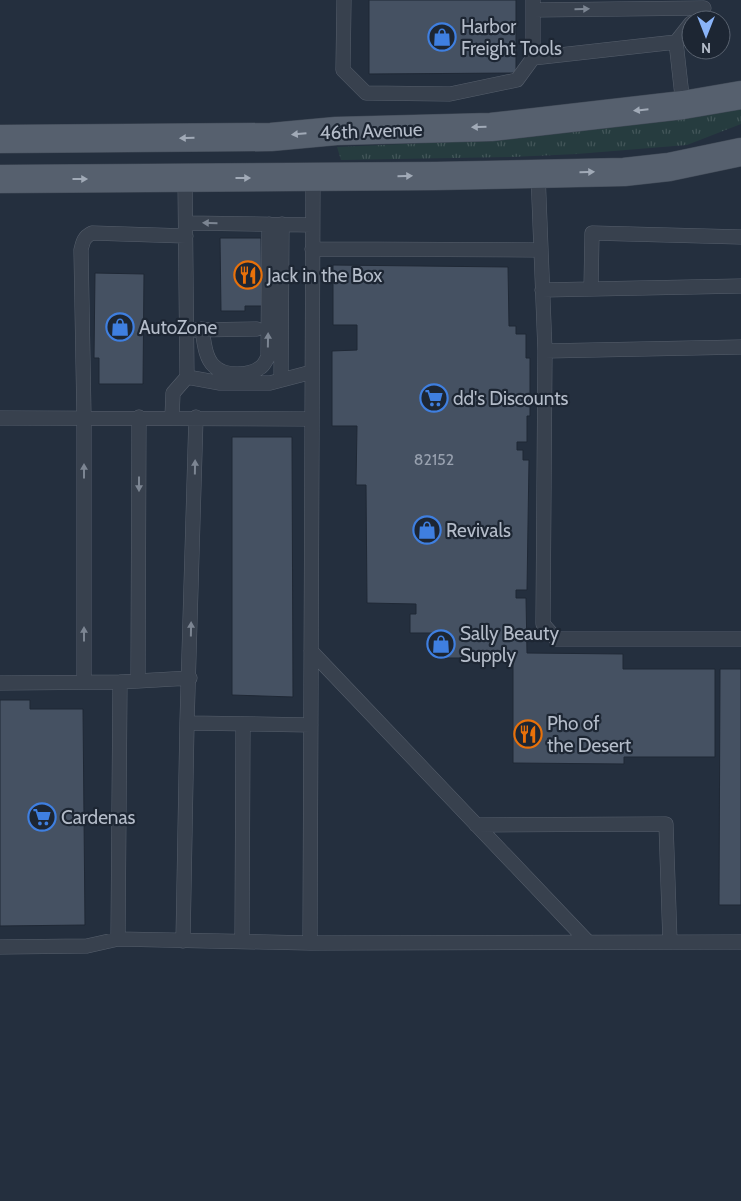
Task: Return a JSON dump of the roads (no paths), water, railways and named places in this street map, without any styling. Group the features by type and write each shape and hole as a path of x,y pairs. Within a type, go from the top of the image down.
{"main road":[{"name":"46th Avenue","path":"0,139 271,137 336,131 491,127 683,105 741,95"},
{"path":"31,179 37,139"},
{"path":"0,179 313,178 624,172 669,167 741,152"}],"lane":[{"path":"344,0 343,70 366,94 450,94 517,80 533,58 533,5 704,4"},
{"path":"681,36 676,42 683,105"},
{"path":"533,58 676,42"},
{"path":"538,173 544,351 543,624 556,639 741,639"},
{"path":"310,943 313,178"},
{"path":"172,418 173,393 187,377 185,179"},
{"path":"84,682 84,418 81,250 83,241 86,236 92,233 186,230 275,224 312,225"},
{"path":"202,330 206,352 214,366 226,372 248,373 261,367 268,357 275,224"},
{"path":"275,224 281,380"},
{"path":"591,289 592,233 741,237"},
{"path":"312,249 541,250"},
{"path":"542,290 741,286"},
{"path":"187,330 258,329"},
{"path":"544,351 741,347"},
{"path":"187,377 220,383 270,383 312,372"},
{"path":"0,418 312,419"},
{"path":"138,680 139,418"},
{"path":"183,941 196,418"},
{"path":"311,651 588,942"},
{"path":"0,683 120,682 190,678"},
{"path":"118,939 120,682"},
{"path":"187,723 311,724"},
{"path":"242,942 243,724"},
{"path":"476,825 666,824 670,942"},
{"path":"0,947 87,946 118,939 310,943 741,942"}],"place":[{"name":"Harbor Freight Tools","path":"442,37"},
{"name":"Jack in the Box","path":"248,275"},
{"name":"AutoZone","path":"120,327"},
{"name":"dd's Discounts","path":"434,398"},
{"name":"Revivals","path":"427,530"},
{"name":"Sally Beauty Supply","path":"441,644"},
{"name":"Pho of the Desert","path":"528,734"},
{"name":"Cardenas","path":"42,817"}]}
